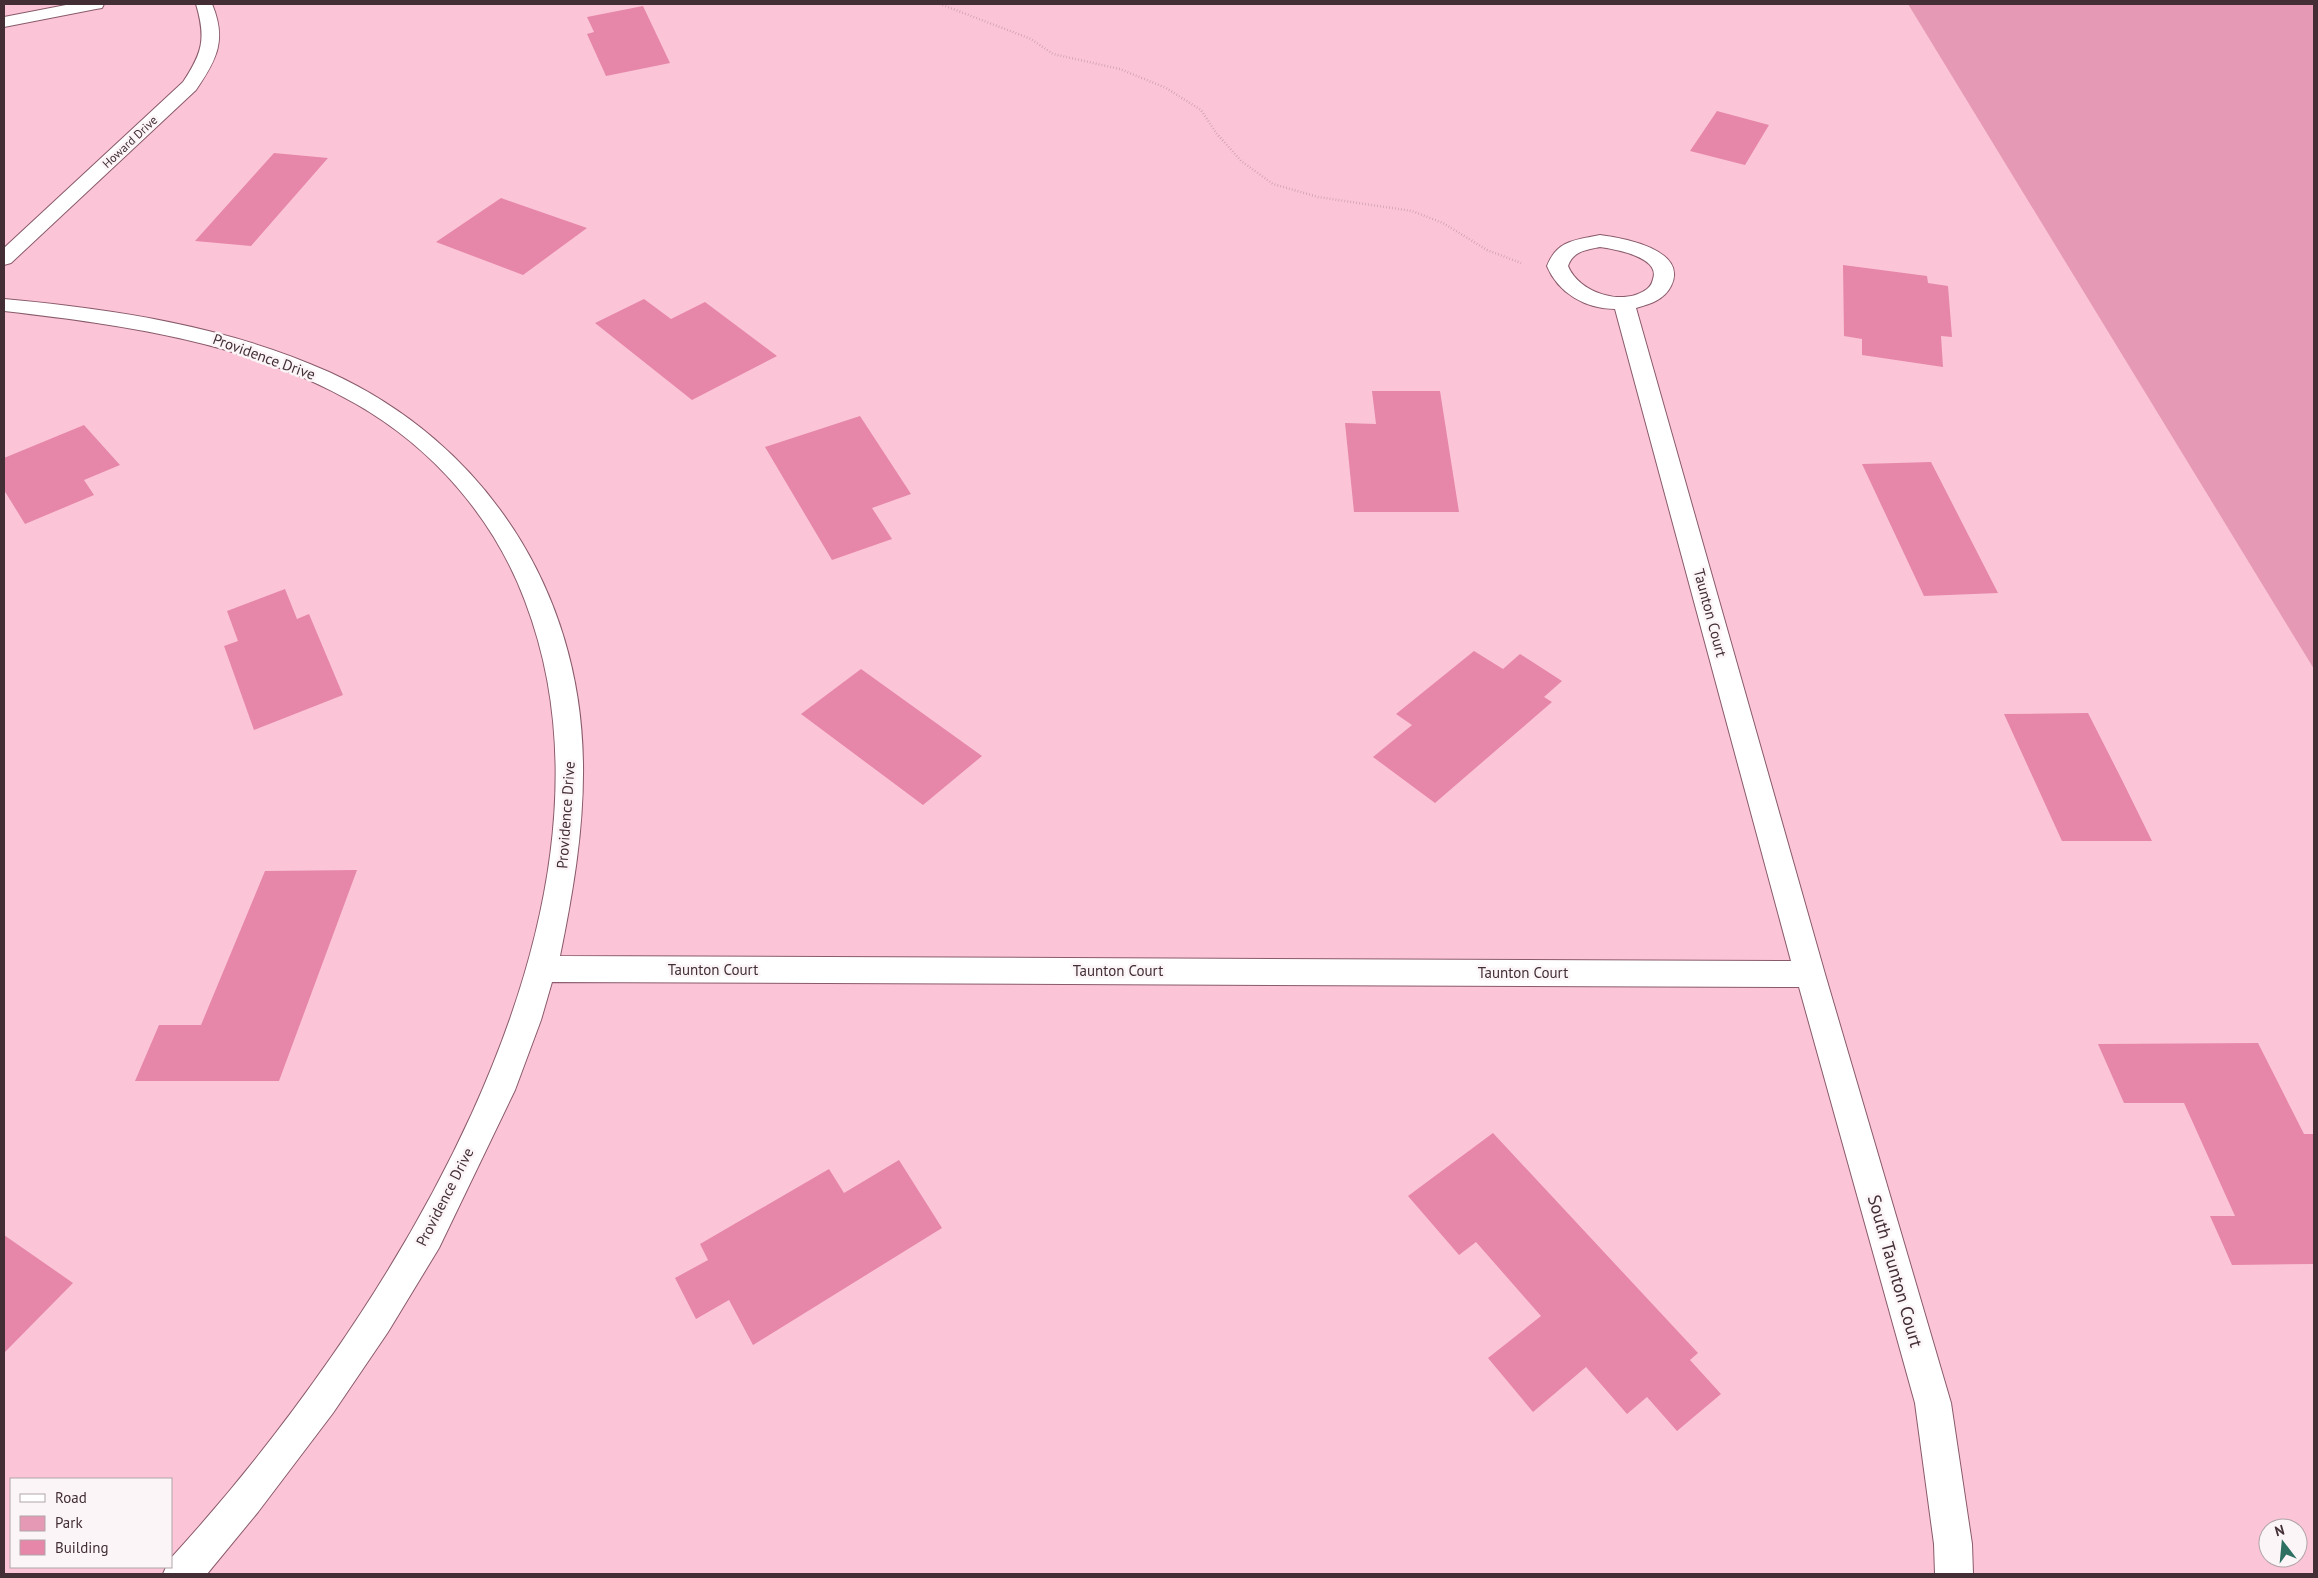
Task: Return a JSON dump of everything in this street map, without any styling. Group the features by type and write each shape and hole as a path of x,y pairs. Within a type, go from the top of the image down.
{"street":[{"path":"4,9 29,4"},
{"path":"4,22 96,4"},
{"name":"Howard Drive","path":"4,259 190,86 208,60 214,38 210,17 204,4"},
{"path":"1618,242 1646,252 1657,261 1664,272 1664,283 1657,292 1642,300 1624,303 1590,298 1574,291 1563,281 1558,269 1560,259 1571,248 1585,243 1618,242"},
{"name":"Taunton Court","path":"542,969 1810,974 1624,303"},
{"name":"Providence Drive","path":"4,305 162,326 228,341 301,367 366,399 423,440 467,481 509,537 537,594 562,678 570,765 564,864 542,969 503,1080 429,1234 335,1382 214,1539 182,1574"},
{"name":"South Taunton Court","path":"1810,974 1933,1403 1953,1544 1954,1574"}],"path":[{"path":"940,4 1031,39 1052,54 1120,69 1166,88 1201,110 1217,134 1242,161 1273,184 1318,198 1412,211 1443,223 1487,250 1522,264 1558,269"}],"green space":[{"path":"1908,4 2314,4 2314,669"}],"building":[{"path":"643,6 670,63 606,76 587,34 594,32 587,17"},
{"path":"1717,111 1769,125 1745,165 1690,151"},
{"path":"274,153 328,158 251,246 195,241"},
{"path":"501,198 587,228 523,275 436,242"},
{"path":"1843,265 1927,276 1928,283 1948,286 1952,337 1941,336 1943,367 1862,355 1862,339 1844,336"},
{"path":"644,299 671,319 705,302 777,356 692,400 595,323"},
{"path":"1372,391 1440,391 1459,512 1354,512 1345,423 1376,424"},
{"path":"860,416 911,494 872,508 892,539 832,560 765,447"},
{"path":"84,425 120,465 84,480 94,495 25,524 4,490 4,458"},
{"path":"1931,462 1998,593 1924,596 1862,464"},
{"path":"285,589 297,619 309,614 343,695 254,730 224,646 238,641 227,611"},
{"path":"1474,651 1503,669 1520,654 1562,681 1544,697 1552,702 1435,803 1373,757 1412,725 1396,714"},
{"path":"861,669 982,756 923,805 801,714"},
{"path":"2088,713 2152,841 2062,841 2004,714"},
{"path":"357,870 279,1081 135,1081 159,1025 201,1025 265,871"},
{"path":"2258,1043 2304,1134 2314,1134 2314,1264 2232,1265 2210,1216 2235,1216 2184,1103 2124,1103 2098,1044"},
{"path":"1493,1133 1698,1353 1690,1360 1721,1394 1677,1431 1647,1397 1627,1414 1586,1367 1533,1412 1488,1358 1541,1316 1476,1242 1459,1255 1408,1196"},
{"path":"899,1160 942,1228 753,1345 729,1300 696,1319 675,1278 708,1260 700,1244 829,1169 844,1193"},
{"path":"4,1235 73,1283 4,1353"}]}
